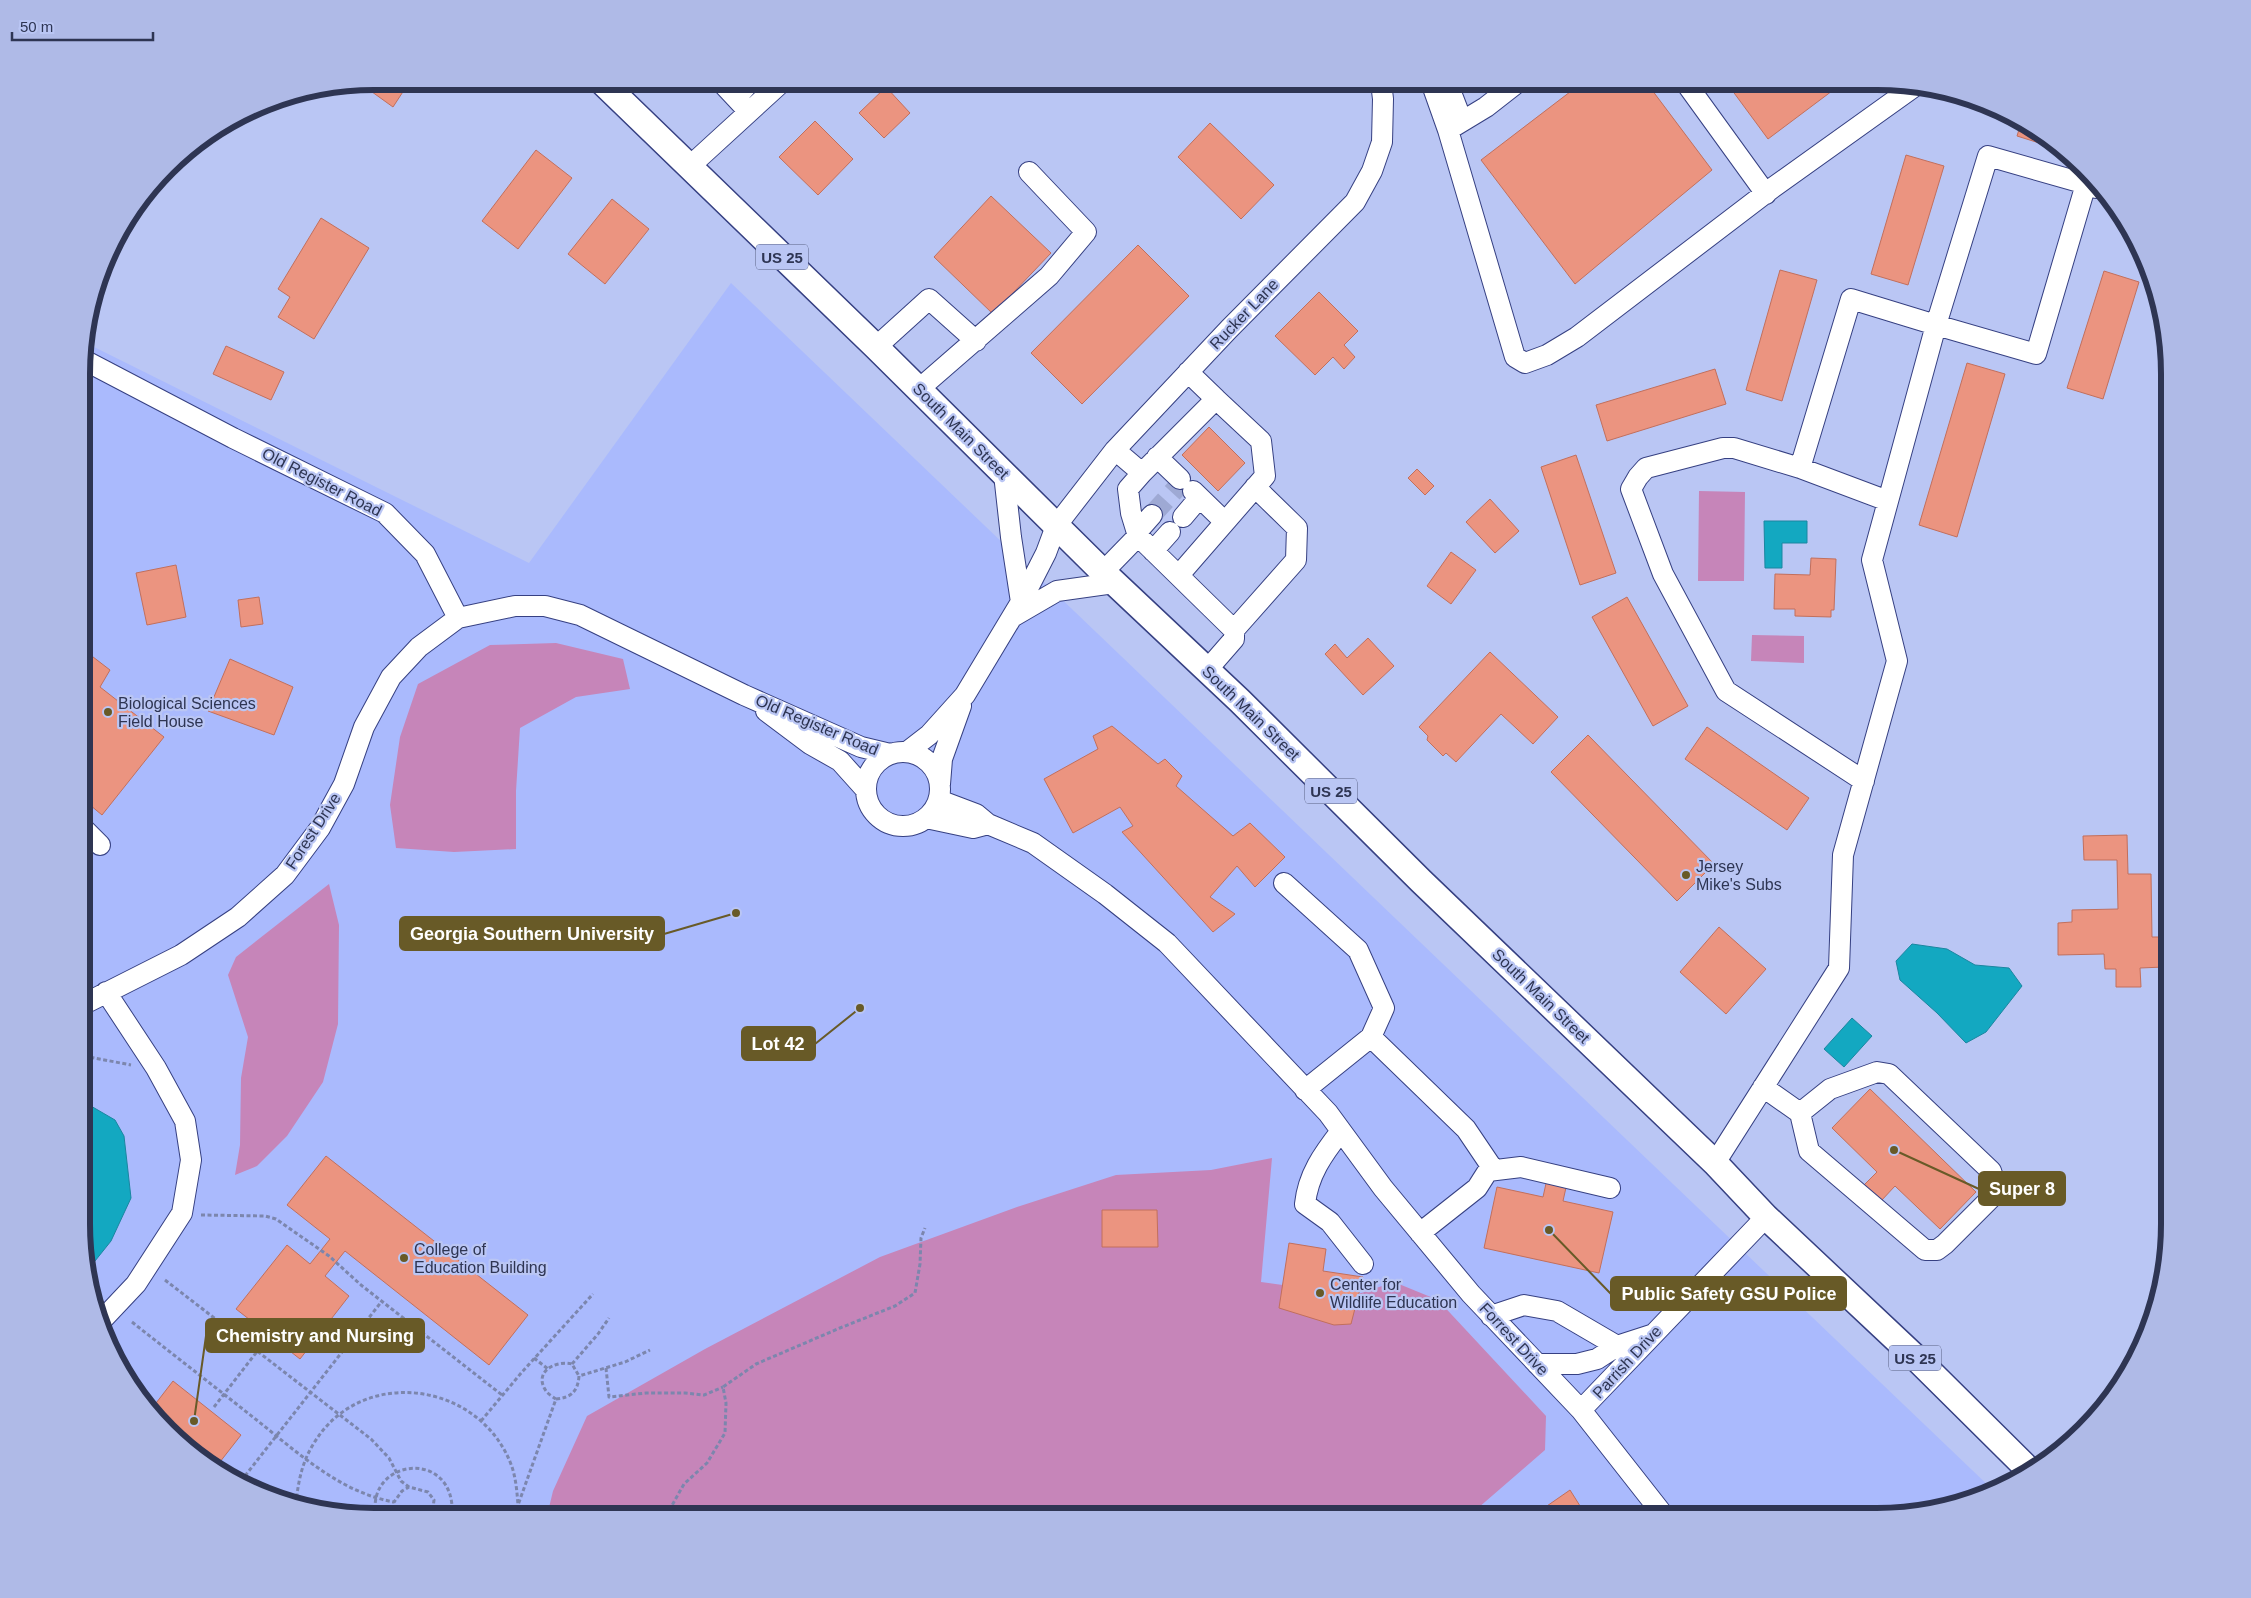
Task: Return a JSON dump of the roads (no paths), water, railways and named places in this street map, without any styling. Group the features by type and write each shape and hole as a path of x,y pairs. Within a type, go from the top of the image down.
{"main road":[{"name":"South Main Street","path":"613,90 689,168 876,347 1108,577 1207,670 1714,1163 1761,1222 1915,1357 2025,1466"}],"street":[{"path":"728,90 749,112"},
{"path":"736,98 743,90"},
{"path":"689,168 774,90"},
{"name":"Rucker Lane","path":"1056,526 1115,450 1188,372 1355,202 1372,171 1382,142 1383,100 1381,90"},
{"path":"1435,90 1455,126"},
{"path":"1448,90 1455,126 1515,357 1525,363 1547,355 1577,337 1766,194 1907,92"},
{"path":"1455,126 1500,90"},
{"path":"1690,90 1766,194"},
{"path":"1714,1163 1840,968 1843,855 1897,661 1872,560 1936,325 1988,156 2086,182"},
{"path":"919,390 1049,276 1086,232 1029,172"},
{"path":"1800,468 1851,299 2036,354 2089,185"},
{"path":"876,347 929,299 976,341"},
{"name":"Old Register Road","path":"91,363 233,438 385,513 425,554 458,618 515,606 545,606 580,615 744,695 861,747 920,755 929,762 936,772 939,792"},
{"path":"1179,575 1265,476 1260,441 1188,372"},
{"path":"1216,399 1142,472 1128,489 1138,534 1234,630"},
{"path":"1864,781 1726,691 1663,574 1632,489 1638,477 1646,468 1723,448 1734,448 1800,468 1888,501"},
{"path":"1115,450 1142,472"},
{"path":"1158,457 1225,522"},
{"path":"1004,474 1017,610"},
{"path":"1207,670 1234,639 1234,630 1296,560 1297,528 1255,487"},
{"path":"1183,517 1191,489"},
{"path":"1108,577 1152,515"},
{"name":"Old Register Road","path":"866,790 868,778 880,760 898,753 929,735 965,695 1017,610 1046,553 1056,526"},
{"path":"1153,551 1170,532"},
{"name":"Old Register Road","path":"1017,610 1057,591 1108,577"},
{"name":"Forest Drive","path":"90,1001 181,955 238,917 285,875 320,828 344,784 364,728 391,677 419,647 458,618"},
{"name":"Old Register Road","path":"744,695 810,744 840,761 866,790 872,809 888,822 907,826 926,818"},
{"name":"Old Register Road","path":"939,792 942,759 965,695"},
{"path":"939,792 933,810 926,818 973,828 988,824"},
{"name":"Forrest Drive","path":"939,792 976,814 988,824 1033,843 1105,894 1167,944 1328,1113 1383,1188 1420,1233 1491,1316 1581,1410 1658,1508"},
{"path":"90,835 100,845"},
{"path":"1284,883 1358,950 1384,1008 1371,1037 1305,1090"},
{"path":"105,1317 136,1284 182,1213 191,1160 185,1121 156,1068 106,992"},
{"path":"1371,1037 1466,1129 1491,1166 1477,1188 1420,1233"},
{"path":"1762,1087 1800,1114 1809,1151 1925,1250 1936,1250 1946,1244 1995,1194 1996,1183 1990,1171 1889,1074 1877,1072 1830,1088 1800,1114"},
{"path":"1341,1131 1319,1162 1307,1186 1305,1204 1330,1222 1363,1264"},
{"path":"1488,1171 1521,1166 1610,1188"},
{"name":"Parrish Drive","path":"1581,1410 1761,1222"},
{"path":"1491,1316 1524,1305 1557,1311 1617,1346"},
{"path":"1536,1364 1577,1364 1597,1359 1617,1346 1653,1334"}],"tunnel":[{"path":"1152,515 1183,481"}],"place":[{"name":"Biological Sciences Field House","path":"108,712"},
{"name":"Jersey Mike's Subs","path":"1686,875"},
{"name":"Georgia Southern University","path":"736,913"},
{"name":"Lot 42","path":"860,1008"},
{"name":"Super 8","path":"1894,1150"},
{"name":"Public Safety GSU Police","path":"1549,1230"},
{"name":"College of Education Building","path":"404,1258"},
{"name":"Center for Wildlife Education","path":"1320,1293"},
{"name":"Chemistry and Nursing","path":"194,1421"}]}
